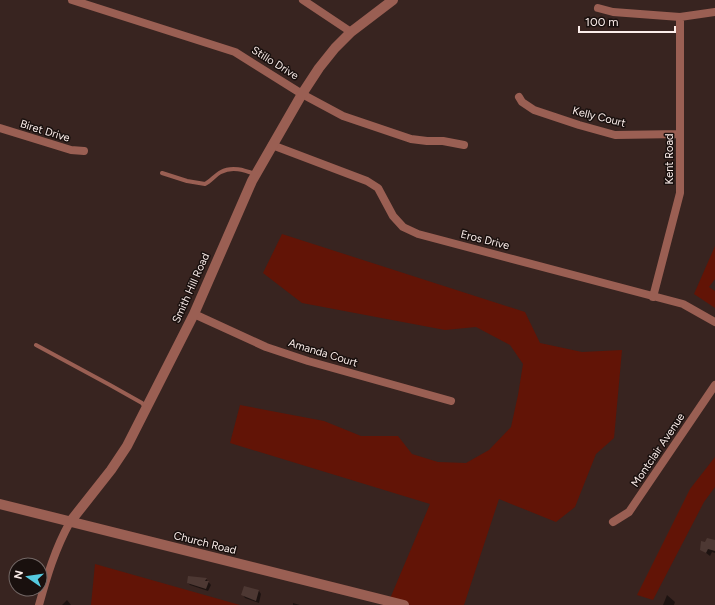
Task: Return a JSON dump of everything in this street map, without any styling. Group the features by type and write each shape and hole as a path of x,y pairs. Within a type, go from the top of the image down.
{"street":[{"name":"Stillo Drive","path":"72,0 235,52 302,94 343,116 411,139 443,141 464,145"},
{"path":"303,0 351,32"},
{"name":"Smith Hill Road","path":"39,605 48,570 60,540 70,522 111,470 127,446 147,409 194,314 256,174 272,145 302,94 319,68 335,48 351,32 393,0"},
{"path":"598,8 613,12 680,17 715,12"},
{"name":"Kent Road","path":"653,297 680,193 680,17"},
{"name":"Kelly Court","path":"519,97 522,102 534,110 615,135 680,134"},
{"name":"Biret Drive","path":"0,128 71,150 84,152"},
{"name":"Eros Drive","path":"272,145 367,181 378,188 393,216 403,227 418,234 683,304 715,322"},
{"name":"Amanda Court","path":"194,314 266,347 308,361 451,401"},
{"name":"Montclair Avenue","path":"613,522 628,512 715,385"},
{"name":"Church Road","path":"0,504 388,603 404,605"}],"lane":[{"path":"162,173 187,181 205,184 220,173 228,170 243,170 256,174"},
{"path":"36,345 142,403 147,409"}],"shaded area":[{"path":"282,234 525,312 540,343 582,352 622,350 614,438 596,454 575,507 556,522 499,499 464,605 404,605 389,601 430,504 230,443 240,405 324,421 361,436 398,436 412,454 438,462 466,463 489,450 511,427 523,364 510,345 476,327 445,330 302,303 263,273"},
{"path":"715,246 715,279 709,287 715,291 715,308 694,294"},
{"path":"715,457 715,487 704,502 653,600 637,595 690,489"},
{"path":"95,564 240,605 91,605"}],"building":[{"path":"707,538 715,540 715,551 708,549 706,553 700,550 701,541 705,542"},
{"path":"188,576 207,578 205,581 209,581 206,589 187,583"},
{"path":"244,586 259,590 256,601 241,595"}]}
